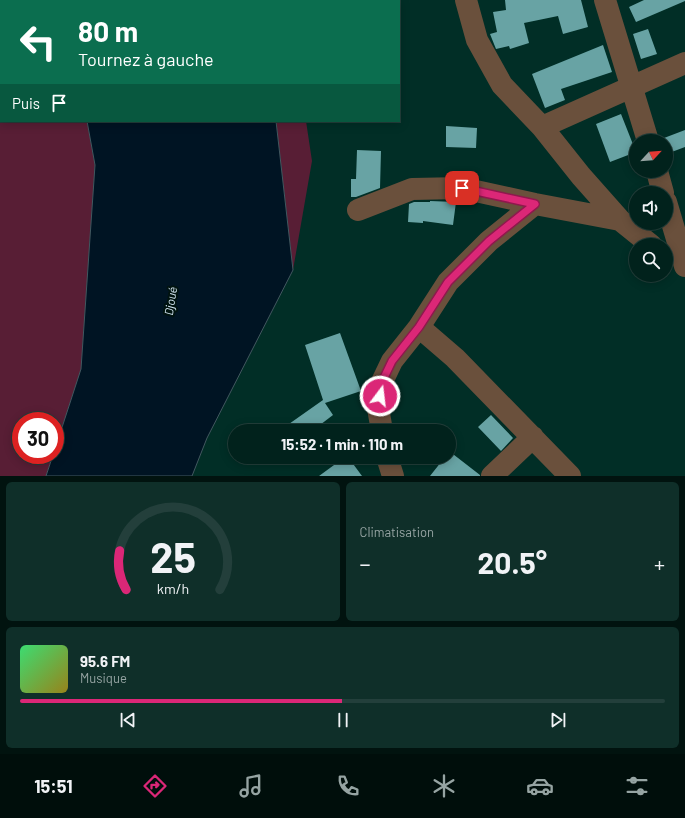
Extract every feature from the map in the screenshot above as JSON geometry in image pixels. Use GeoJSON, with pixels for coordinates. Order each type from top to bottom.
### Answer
{"type":"FeatureCollection","features":[{"type":"Feature","properties":{"kind":"street"},"geometry":{"type":"LineString","coordinates":[[466,0],[477,40],[502,85],[542,127],[620,220],[642,238]]}},
{"type":"Feature","properties":{"kind":"street"},"geometry":{"type":"LineString","coordinates":[[606,0],[646,134]]}},
{"type":"Feature","properties":{"kind":"street"},"geometry":{"type":"LineString","coordinates":[[542,127],[685,63]]}},
{"type":"Feature","properties":{"kind":"street"},"geometry":{"type":"LineString","coordinates":[[358,210],[412,189],[462,188],[620,220]]}},
{"type":"Feature","properties":{"kind":"street"},"geometry":{"type":"LineString","coordinates":[[381,424],[378,408],[381,384],[392,361],[419,327],[448,282],[489,241],[535,204]]}},
{"type":"Feature","properties":{"kind":"street"},"geometry":{"type":"LineString","coordinates":[[673,226],[685,266]]}},
{"type":"Feature","properties":{"kind":"street"},"geometry":{"type":"LineString","coordinates":[[673,264],[685,274]]}},
{"type":"Feature","properties":{"kind":"street"},"geometry":{"type":"LineString","coordinates":[[419,327],[455,358],[570,476]]}},
{"type":"Feature","properties":{"kind":"street"},"geometry":{"type":"LineString","coordinates":[[492,476],[533,437]]}},
{"type":"Feature","properties":{"kind":"street"},"geometry":{"type":"LineString","coordinates":[[390,464],[393,476]]}},
{"type":"Feature","properties":{"kind":"shaded area"},"geometry":{"type":"Polygon","coordinates":[[[0,122],[87,122],[95,165],[81,370],[64,422],[64,412],[12,412],[12,464],[50,464],[46,476],[0,476],[0,122]]]}},
{"type":"Feature","properties":{"kind":"shaded area"},"geometry":{"type":"Polygon","coordinates":[[[276,122],[306,122],[312,161],[293,270],[276,122]]]}},
{"type":"Feature","properties":{"kind":"water","name":"Djoué"},"geometry":{"type":"Polygon","coordinates":[[[87,122],[276,122],[293,270],[207,438],[192,476],[46,476],[50,464],[64,464],[64,421],[81,369],[95,165],[87,122]]]}},
{"type":"Feature","properties":{"kind":"building"},"geometry":{"type":"Polygon","coordinates":[[[505,0],[581,0],[588,27],[563,34],[558,16],[524,23],[529,43],[510,49],[509,46],[496,49],[490,34],[497,32],[493,12],[506,10],[505,0]]]}},
{"type":"Feature","properties":{"kind":"building"},"geometry":{"type":"Polygon","coordinates":[[[644,0],[685,1],[636,22],[629,7],[644,0]]]}},
{"type":"Feature","properties":{"kind":"building"},"geometry":{"type":"Polygon","coordinates":[[[648,29],[657,54],[641,59],[633,34],[648,29]]]}},
{"type":"Feature","properties":{"kind":"building"},"geometry":{"type":"Polygon","coordinates":[[[603,45],[612,72],[561,89],[565,100],[545,108],[532,74],[603,45]]]}},
{"type":"Feature","properties":{"kind":"building"},"geometry":{"type":"Polygon","coordinates":[[[621,114],[629,134],[629,155],[610,162],[596,124],[621,114]]]}},
{"type":"Feature","properties":{"kind":"building"},"geometry":{"type":"Polygon","coordinates":[[[446,126],[477,128],[476,148],[446,147],[446,126]]]}},
{"type":"Feature","properties":{"kind":"building"},"geometry":{"type":"Polygon","coordinates":[[[685,130],[685,147],[673,152],[673,135],[685,130]]]}},
{"type":"Feature","properties":{"kind":"building"},"geometry":{"type":"Polygon","coordinates":[[[357,150],[381,151],[380,188],[356,197],[351,197],[351,179],[356,179],[357,150]]]}},
{"type":"Feature","properties":{"kind":"building"},"geometry":{"type":"Polygon","coordinates":[[[414,202],[456,202],[453,225],[423,221],[423,223],[408,222],[409,204],[414,202]]]}},
{"type":"Feature","properties":{"kind":"building"},"geometry":{"type":"Polygon","coordinates":[[[340,333],[361,391],[325,403],[333,415],[321,424],[289,424],[323,400],[305,345],[340,333]]]}},
{"type":"Feature","properties":{"kind":"building"},"geometry":{"type":"Polygon","coordinates":[[[491,415],[513,438],[501,451],[478,427],[491,415]]]}},
{"type":"Feature","properties":{"kind":"building"},"geometry":{"type":"Polygon","coordinates":[[[456,456],[480,475],[480,476],[430,476],[439,464],[456,464],[456,456]]]}},
{"type":"Feature","properties":{"kind":"building"},"geometry":{"type":"Polygon","coordinates":[[[335,464],[353,464],[362,476],[319,476],[335,464]]]}},
{"type":"Feature","properties":{"kind":"route"},"geometry":{"type":"LineString","coordinates":[[380,396],[381,384],[392,361],[419,327],[448,282],[489,241],[535,204],[462,188]]}}]}
